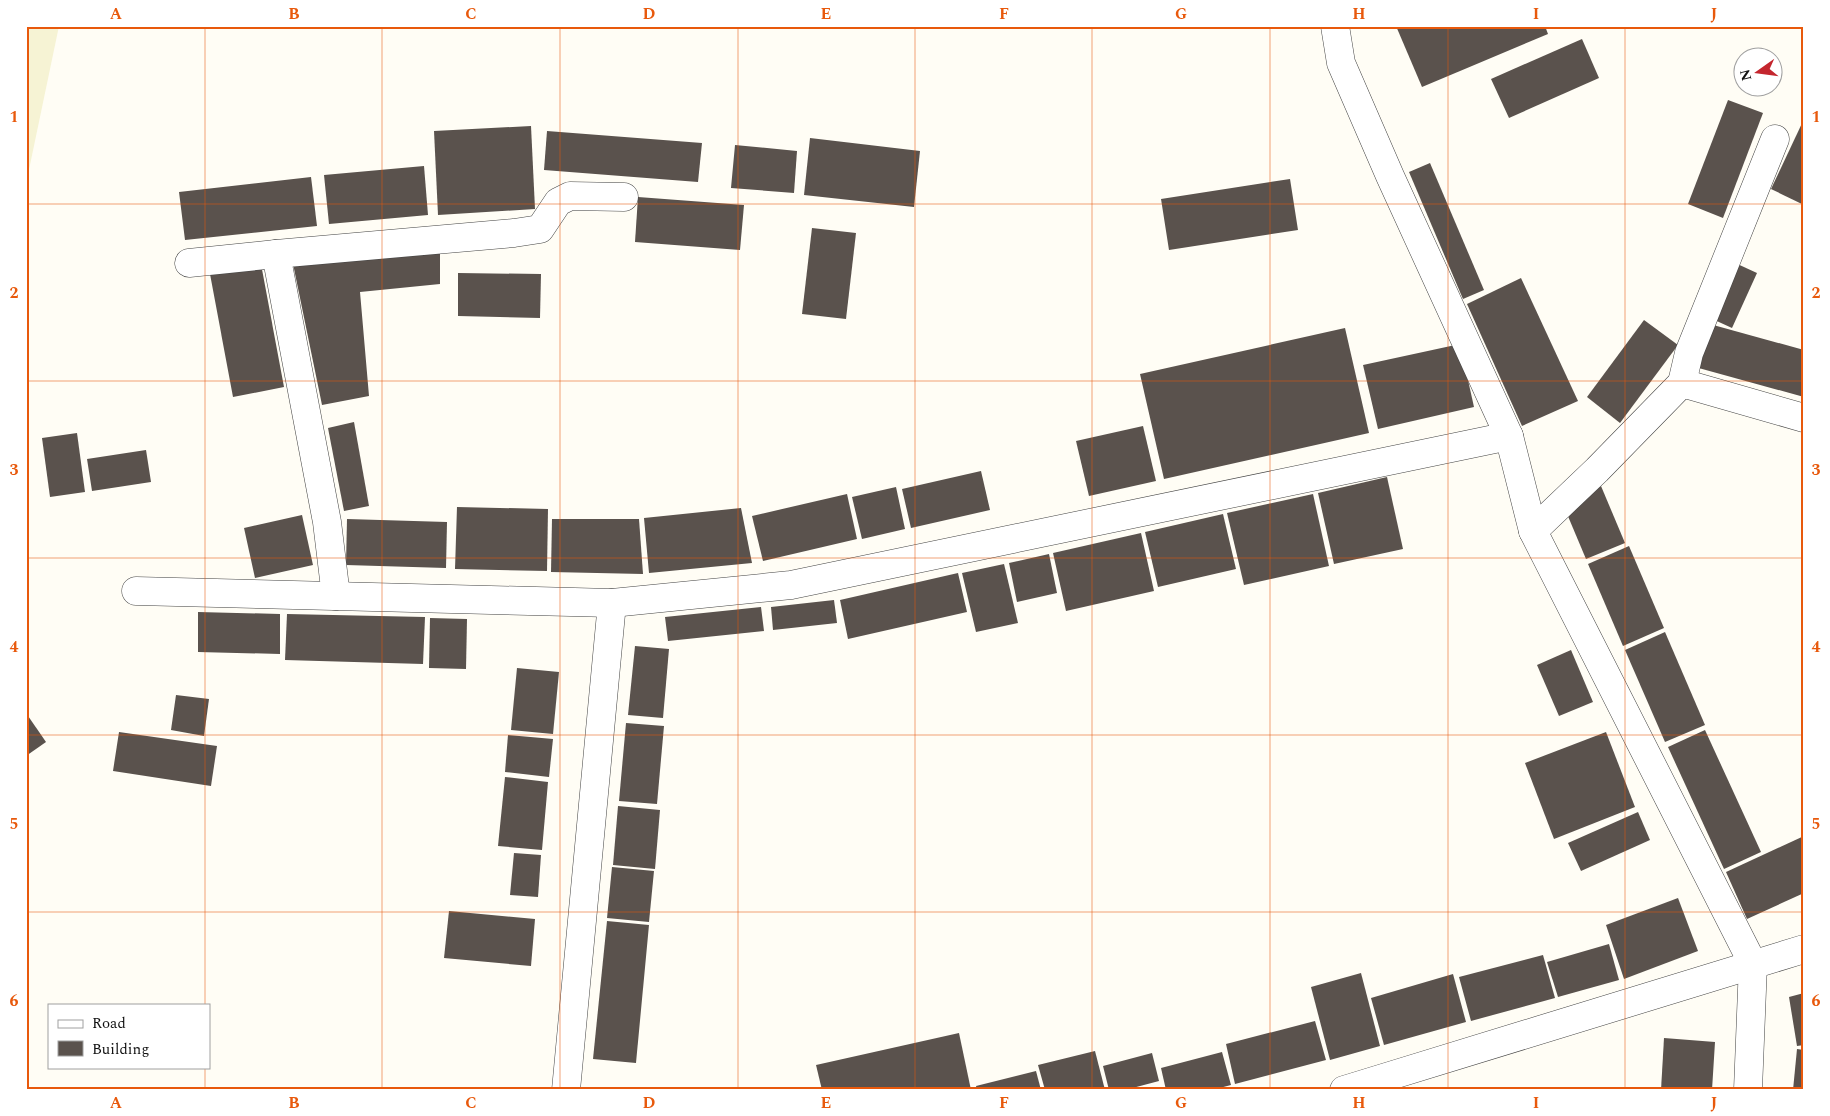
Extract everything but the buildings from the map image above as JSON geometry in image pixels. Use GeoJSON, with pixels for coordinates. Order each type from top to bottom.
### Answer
{"type":"FeatureCollection","features":[{"type":"Feature","properties":{"kind":"street"},"geometry":{"type":"LineString","coordinates":[[1335,26],[1341,63],[1508,436],[1533,531],[1753,964],[1748,1090]]}},
{"type":"Feature","properties":{"kind":"street"},"geometry":{"type":"LineString","coordinates":[[1533,531],[1597,470],[1682,383],[1688,353],[1775,139]]}},
{"type":"Feature","properties":{"kind":"street"},"geometry":{"type":"LineString","coordinates":[[189,264],[276,254],[540,230],[558,202],[570,196],[624,197]]}},
{"type":"Feature","properties":{"kind":"street"},"geometry":{"type":"LineString","coordinates":[[276,254],[327,522],[336,596]]}},
{"type":"Feature","properties":{"kind":"street"},"geometry":{"type":"LineString","coordinates":[[1682,383],[1804,418]]}},
{"type":"Feature","properties":{"kind":"street"},"geometry":{"type":"LineString","coordinates":[[136,591],[612,603],[791,585],[1508,436]]}},
{"type":"Feature","properties":{"kind":"street"},"geometry":{"type":"LineString","coordinates":[[566,1090],[612,603]]}},
{"type":"Feature","properties":{"kind":"street"},"geometry":{"type":"LineString","coordinates":[[1344,1090],[1804,949]]}},
{"type":"Feature","properties":{"kind":"shaded area"},"geometry":{"type":"Polygon","coordinates":[[[26,26],[59,26],[26,184],[26,26]]]}}]}
